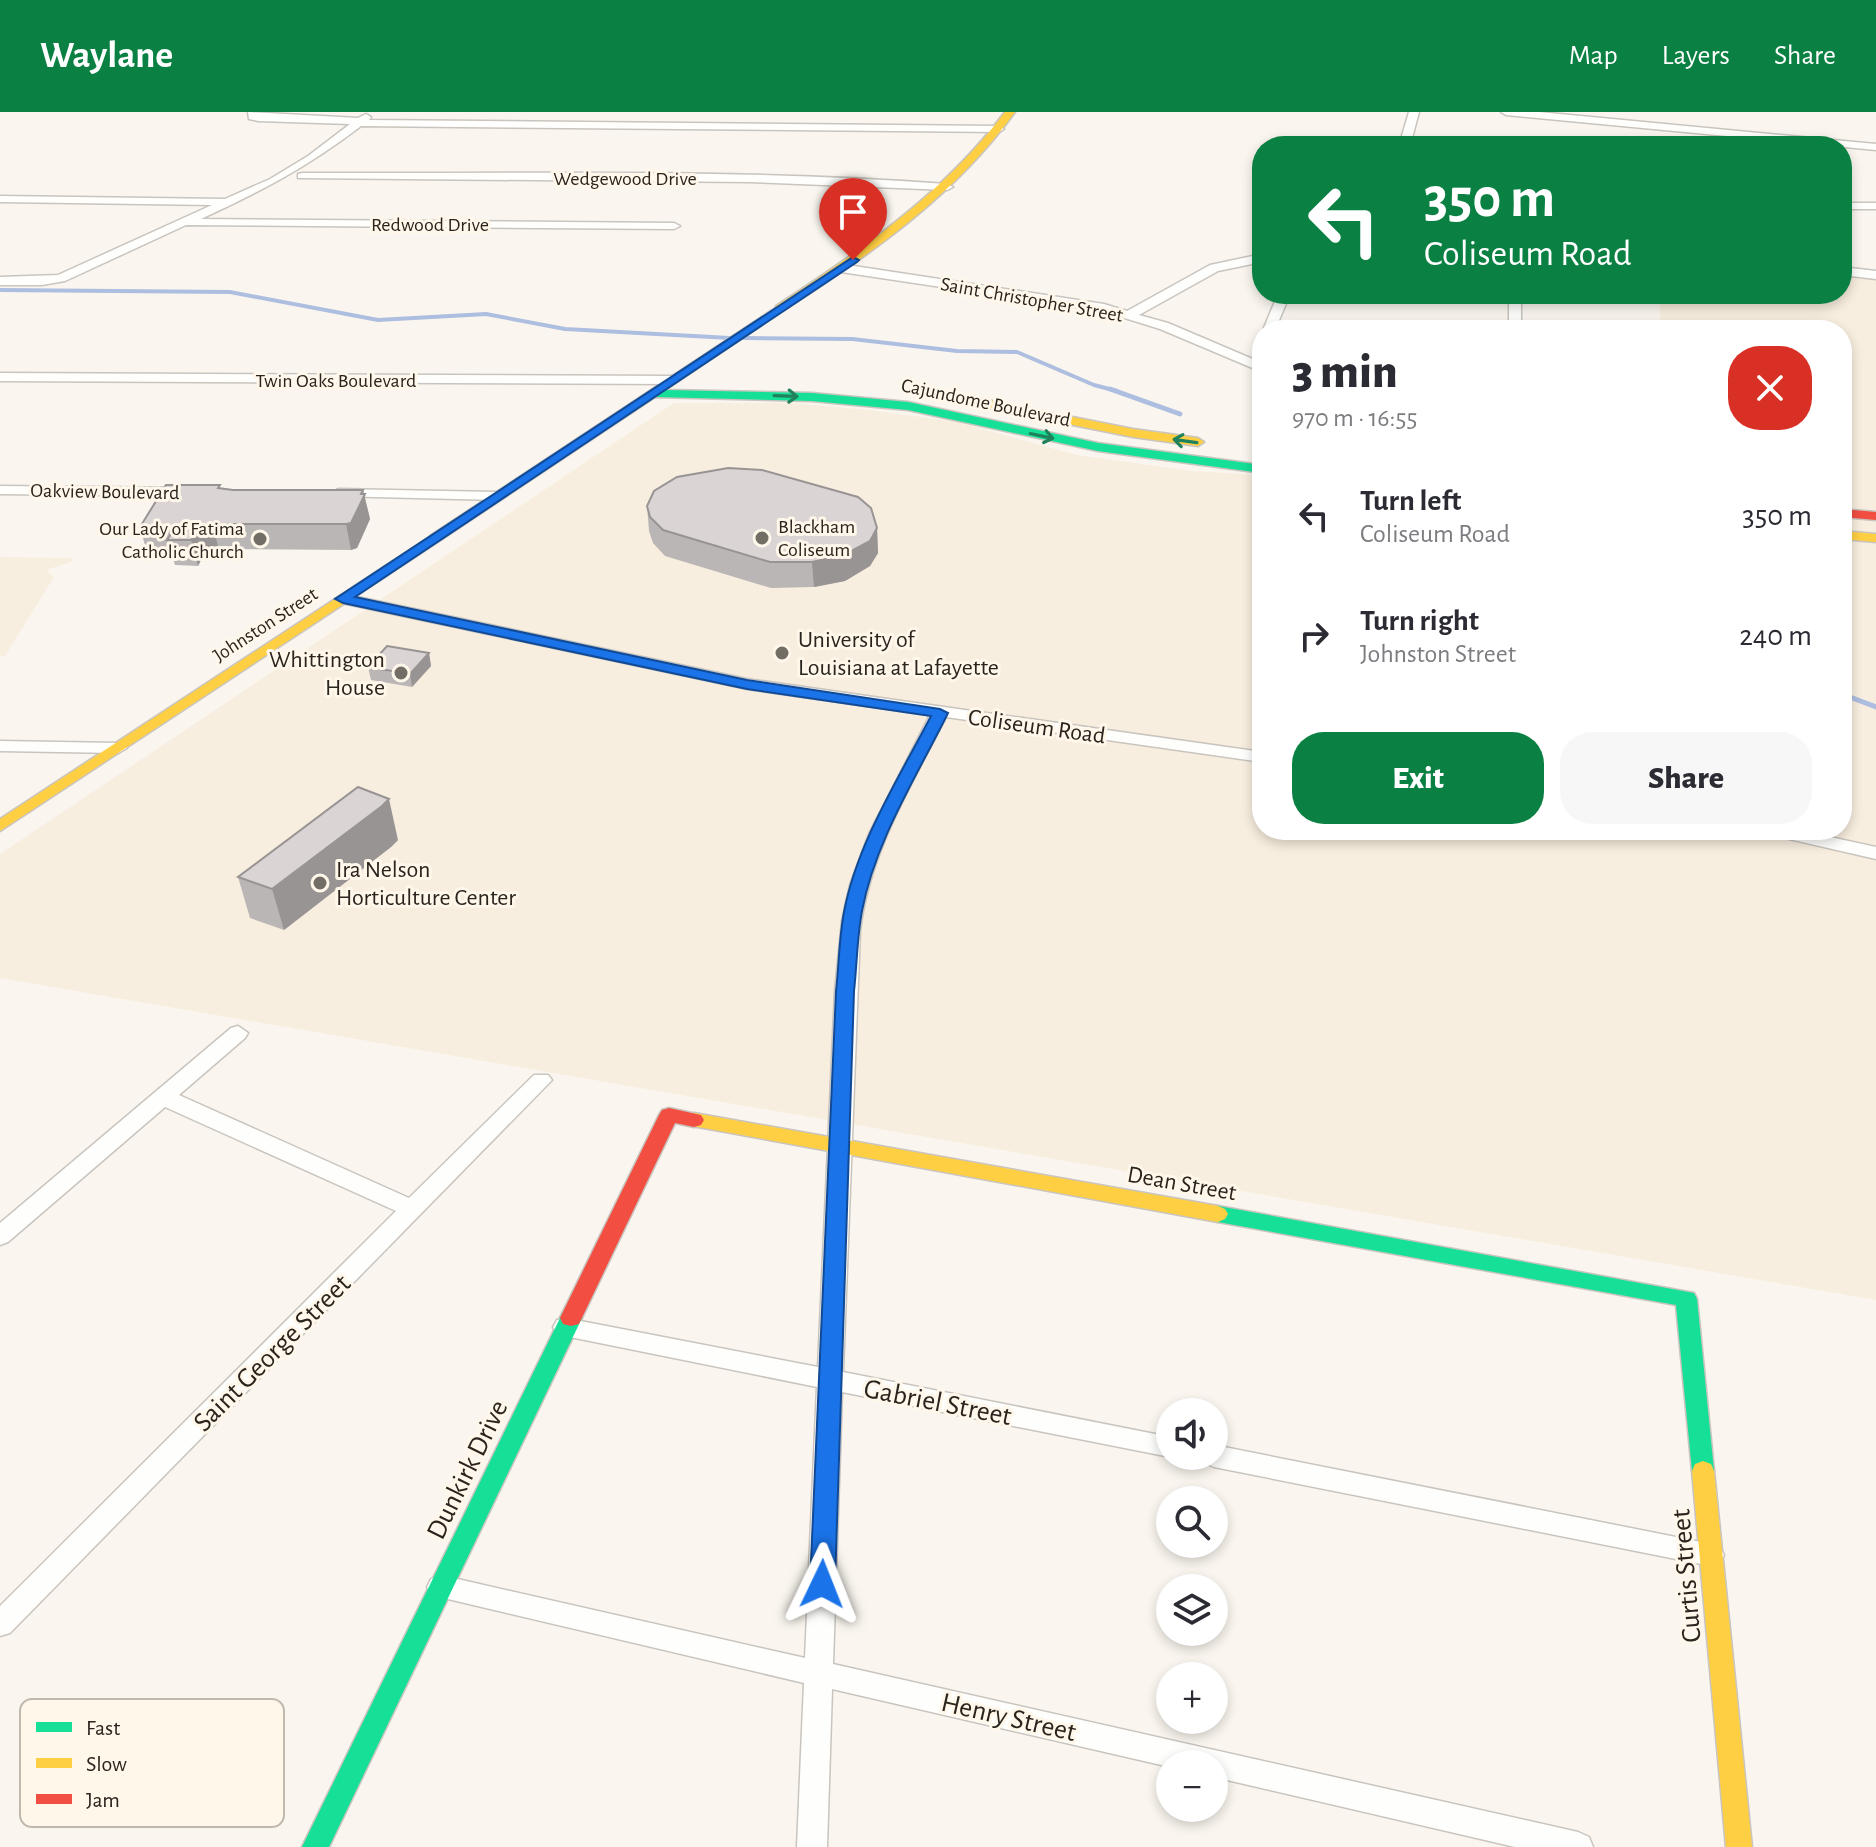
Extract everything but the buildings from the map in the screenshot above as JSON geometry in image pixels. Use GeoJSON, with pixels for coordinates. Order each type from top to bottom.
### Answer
{"type":"FeatureCollection","features":[{"type":"Feature","properties":{"kind":"street"},"geometry":{"type":"LineString","coordinates":[[253,112],[253,117],[258,118],[360,122],[999,129]]}},
{"type":"Feature","properties":{"kind":"street"},"geometry":{"type":"LineString","coordinates":[[0,281],[51,281],[187,222],[291,172],[373,112]]}},
{"type":"Feature","properties":{"kind":"street","name":"Johnston Street"},"geometry":{"type":"LineString","coordinates":[[0,826],[901,226],[947,187],[999,129],[1010,112]]}},
{"type":"Feature","properties":{"kind":"street"},"geometry":{"type":"LineString","coordinates":[[1407,136],[1414,112]]}},
{"type":"Feature","properties":{"kind":"street"},"geometry":{"type":"LineString","coordinates":[[1506,112],[1760,136]]}},
{"type":"Feature","properties":{"kind":"street"},"geometry":{"type":"LineString","coordinates":[[1852,145],[1876,147]]}},
{"type":"Feature","properties":{"kind":"street","name":"Wedgewood Drive"},"geometry":{"type":"LineString","coordinates":[[302,176],[750,179],[947,187]]}},
{"type":"Feature","properties":{"kind":"street"},"geometry":{"type":"LineString","coordinates":[[0,199],[230,202]]}},
{"type":"Feature","properties":{"kind":"street"},"geometry":{"type":"LineString","coordinates":[[1852,206],[1876,206]]}},
{"type":"Feature","properties":{"kind":"street","name":"Redwood Drive"},"geometry":{"type":"LineString","coordinates":[[187,222],[674,226]]}},
{"type":"Feature","properties":{"kind":"street"},"geometry":{"type":"LineString","coordinates":[[1129,315],[1214,268],[1252,260]]}},
{"type":"Feature","properties":{"kind":"street","name":"Saint Christopher Street"},"geometry":{"type":"LineString","coordinates":[[841,268],[1076,302],[1129,315],[1252,361]]}},
{"type":"Feature","properties":{"kind":"street"},"geometry":{"type":"LineString","coordinates":[[1852,272],[1876,275]]}},
{"type":"Feature","properties":{"kind":"street","name":"Twin Oaks Boulevard"},"geometry":{"type":"LineString","coordinates":[[0,377],[662,387]]}},
{"type":"Feature","properties":{"kind":"street","name":"Twin Oaks Boulevard"},"geometry":{"type":"LineString","coordinates":[[0,385],[662,387]]}},
{"type":"Feature","properties":{"kind":"street","name":"Cajundome Boulevard"},"geometry":{"type":"LineString","coordinates":[[662,387],[879,403],[951,414],[1102,448],[1232,456],[1252,453]]}},
{"type":"Feature","properties":{"kind":"street","name":"Cajundome Boulevard"},"geometry":{"type":"LineString","coordinates":[[1232,456],[1252,465]]}},
{"type":"Feature","properties":{"kind":"street","name":"Oakview Boulevard"},"geometry":{"type":"LineString","coordinates":[[0,490],[198,497],[0,500]]}},
{"type":"Feature","properties":{"kind":"street"},"geometry":{"type":"LineString","coordinates":[[323,498],[491,501]]}},
{"type":"Feature","properties":{"kind":"street"},"geometry":{"type":"LineString","coordinates":[[1852,514],[1876,516]]}},
{"type":"Feature","properties":{"kind":"street"},"geometry":{"type":"LineString","coordinates":[[1852,536],[1876,538]]}},
{"type":"Feature","properties":{"kind":"street","name":"Coliseum Road"},"geometry":{"type":"LineString","coordinates":[[343,599],[747,684],[1252,756]]}},
{"type":"Feature","properties":{"kind":"street"},"geometry":{"type":"LineString","coordinates":[[812,1847],[845,991],[853,912],[881,831],[940,713]]}},
{"type":"Feature","properties":{"kind":"street"},"geometry":{"type":"LineString","coordinates":[[0,746],[118,748]]}},
{"type":"Feature","properties":{"kind":"street"},"geometry":{"type":"LineString","coordinates":[[0,759],[100,759]]}},
{"type":"Feature","properties":{"kind":"street"},"geometry":{"type":"LineString","coordinates":[[1818,840],[1876,853]]}},
{"type":"Feature","properties":{"kind":"street"},"geometry":{"type":"LineString","coordinates":[[0,1236],[238,1033]]}},
{"type":"Feature","properties":{"kind":"street","name":"Saint George Street"},"geometry":{"type":"LineString","coordinates":[[5,1610],[541,1080]]}},
{"type":"Feature","properties":{"kind":"street"},"geometry":{"type":"LineString","coordinates":[[163,1097],[412,1209]]}},
{"type":"Feature","properties":{"kind":"street","name":"Dean Street"},"geometry":{"type":"LineString","coordinates":[[669,1115],[1686,1299]]}},
{"type":"Feature","properties":{"kind":"street","name":"Dunkirk Drive"},"geometry":{"type":"LineString","coordinates":[[315,1847],[669,1115]]}},
{"type":"Feature","properties":{"kind":"street","name":"Curtis Street"},"geometry":{"type":"LineString","coordinates":[[1686,1299],[1739,1847]]}},
{"type":"Feature","properties":{"kind":"street","name":"Gabriel Street"},"geometry":{"type":"LineString","coordinates":[[565,1327],[1156,1444]]}},
{"type":"Feature","properties":{"kind":"street"},"geometry":{"type":"LineString","coordinates":[[1228,1459],[1711,1555]]}},
{"type":"Feature","properties":{"kind":"street","name":"Henry Street"},"geometry":{"type":"LineString","coordinates":[[440,1587],[1578,1847]]}},
{"type":"Feature","properties":{"kind":"shaded area","name":"University of Louisiana at Lafayette"},"geometry":{"type":"Polygon","coordinates":[[[1852,278],[1876,280],[1876,1300],[0,978],[0,854],[674,403],[791,403],[870,410],[957,422],[1077,455],[1192,471],[1252,474],[1252,840],[1852,840],[1852,320],[1660,320],[1660,304],[1852,304],[1852,278]]]}},
{"type":"Feature","properties":{"kind":"shaded area"},"geometry":{"type":"Polygon","coordinates":[[[0,557],[70,558],[74,561],[46,570],[54,577],[5,656],[0,656],[0,557]]]}},
{"type":"Feature","properties":{"kind":"waterway"},"geometry":{"type":"LineString","coordinates":[[0,290],[230,292],[378,320],[486,314],[565,329],[730,338]]}},
{"type":"Feature","properties":{"kind":"waterway"},"geometry":{"type":"LineString","coordinates":[[743,338],[852,339],[957,351],[1017,352],[1112,390]]}},
{"type":"Feature","properties":{"kind":"waterway"},"geometry":{"type":"LineString","coordinates":[[1112,390],[1117,391]]}},
{"type":"Feature","properties":{"kind":"waterway"},"geometry":{"type":"LineString","coordinates":[[1112,390],[1180,414]]}},
{"type":"Feature","properties":{"kind":"waterway"},"geometry":{"type":"LineString","coordinates":[[1852,698],[1876,707]]}},
{"type":"Feature","properties":{"kind":"traffic: fast"},"geometry":{"type":"LineString","coordinates":[[437,536],[780,308]]}},
{"type":"Feature","properties":{"kind":"traffic: fast"},"geometry":{"type":"LineString","coordinates":[[652,393],[812,397],[908,406],[1098,447],[1252,468]]}},
{"type":"Feature","properties":{"kind":"traffic: fast"},"geometry":{"type":"LineString","coordinates":[[1218,1214],[1686,1299],[1703,1471]]}},
{"type":"Feature","properties":{"kind":"traffic: fast"},"geometry":{"type":"LineString","coordinates":[[315,1847],[571,1318]]}},
{"type":"Feature","properties":{"kind":"traffic: slow"},"geometry":{"type":"LineString","coordinates":[[780,308],[875,244],[934,197],[987,143],[1010,112]]}},
{"type":"Feature","properties":{"kind":"traffic: slow"},"geometry":{"type":"LineString","coordinates":[[967,400],[1133,433],[1198,442]]}},
{"type":"Feature","properties":{"kind":"traffic: slow"},"geometry":{"type":"LineString","coordinates":[[0,826],[437,536]]}},
{"type":"Feature","properties":{"kind":"traffic: slow"},"geometry":{"type":"LineString","coordinates":[[1852,536],[1876,538]]}},
{"type":"Feature","properties":{"kind":"traffic: slow"},"geometry":{"type":"LineString","coordinates":[[694,1120],[1218,1214]]}},
{"type":"Feature","properties":{"kind":"traffic: slow"},"geometry":{"type":"LineString","coordinates":[[1703,1471],[1739,1847]]}},
{"type":"Feature","properties":{"kind":"traffic: jam"},"geometry":{"type":"LineString","coordinates":[[1852,514],[1876,516]]}},
{"type":"Feature","properties":{"kind":"traffic: jam"},"geometry":{"type":"LineString","coordinates":[[571,1318],[669,1115],[694,1120]]}},
{"type":"Feature","properties":{"kind":"place","name":"Blackham Coliseum"},"geometry":{"type":"Point","coordinates":[762,538]}},
{"type":"Feature","properties":{"kind":"place","name":"Our Lady of Fatima Catholic Church"},"geometry":{"type":"Point","coordinates":[260,539]}},
{"type":"Feature","properties":{"kind":"place","name":"University of Louisiana at Lafayette"},"geometry":{"type":"Point","coordinates":[782,653]}},
{"type":"Feature","properties":{"kind":"place","name":"Whittington House"},"geometry":{"type":"Point","coordinates":[401,673]}},
{"type":"Feature","properties":{"kind":"place","name":"Ira Nelson Horticulture Center"},"geometry":{"type":"Point","coordinates":[320,883]}},
{"type":"Feature","properties":{"kind":"route"},"geometry":{"type":"LineString","coordinates":[[822,1584],[844,1081],[845,991],[853,912],[881,831],[940,713],[747,684],[343,599],[853,260]]}}]}
